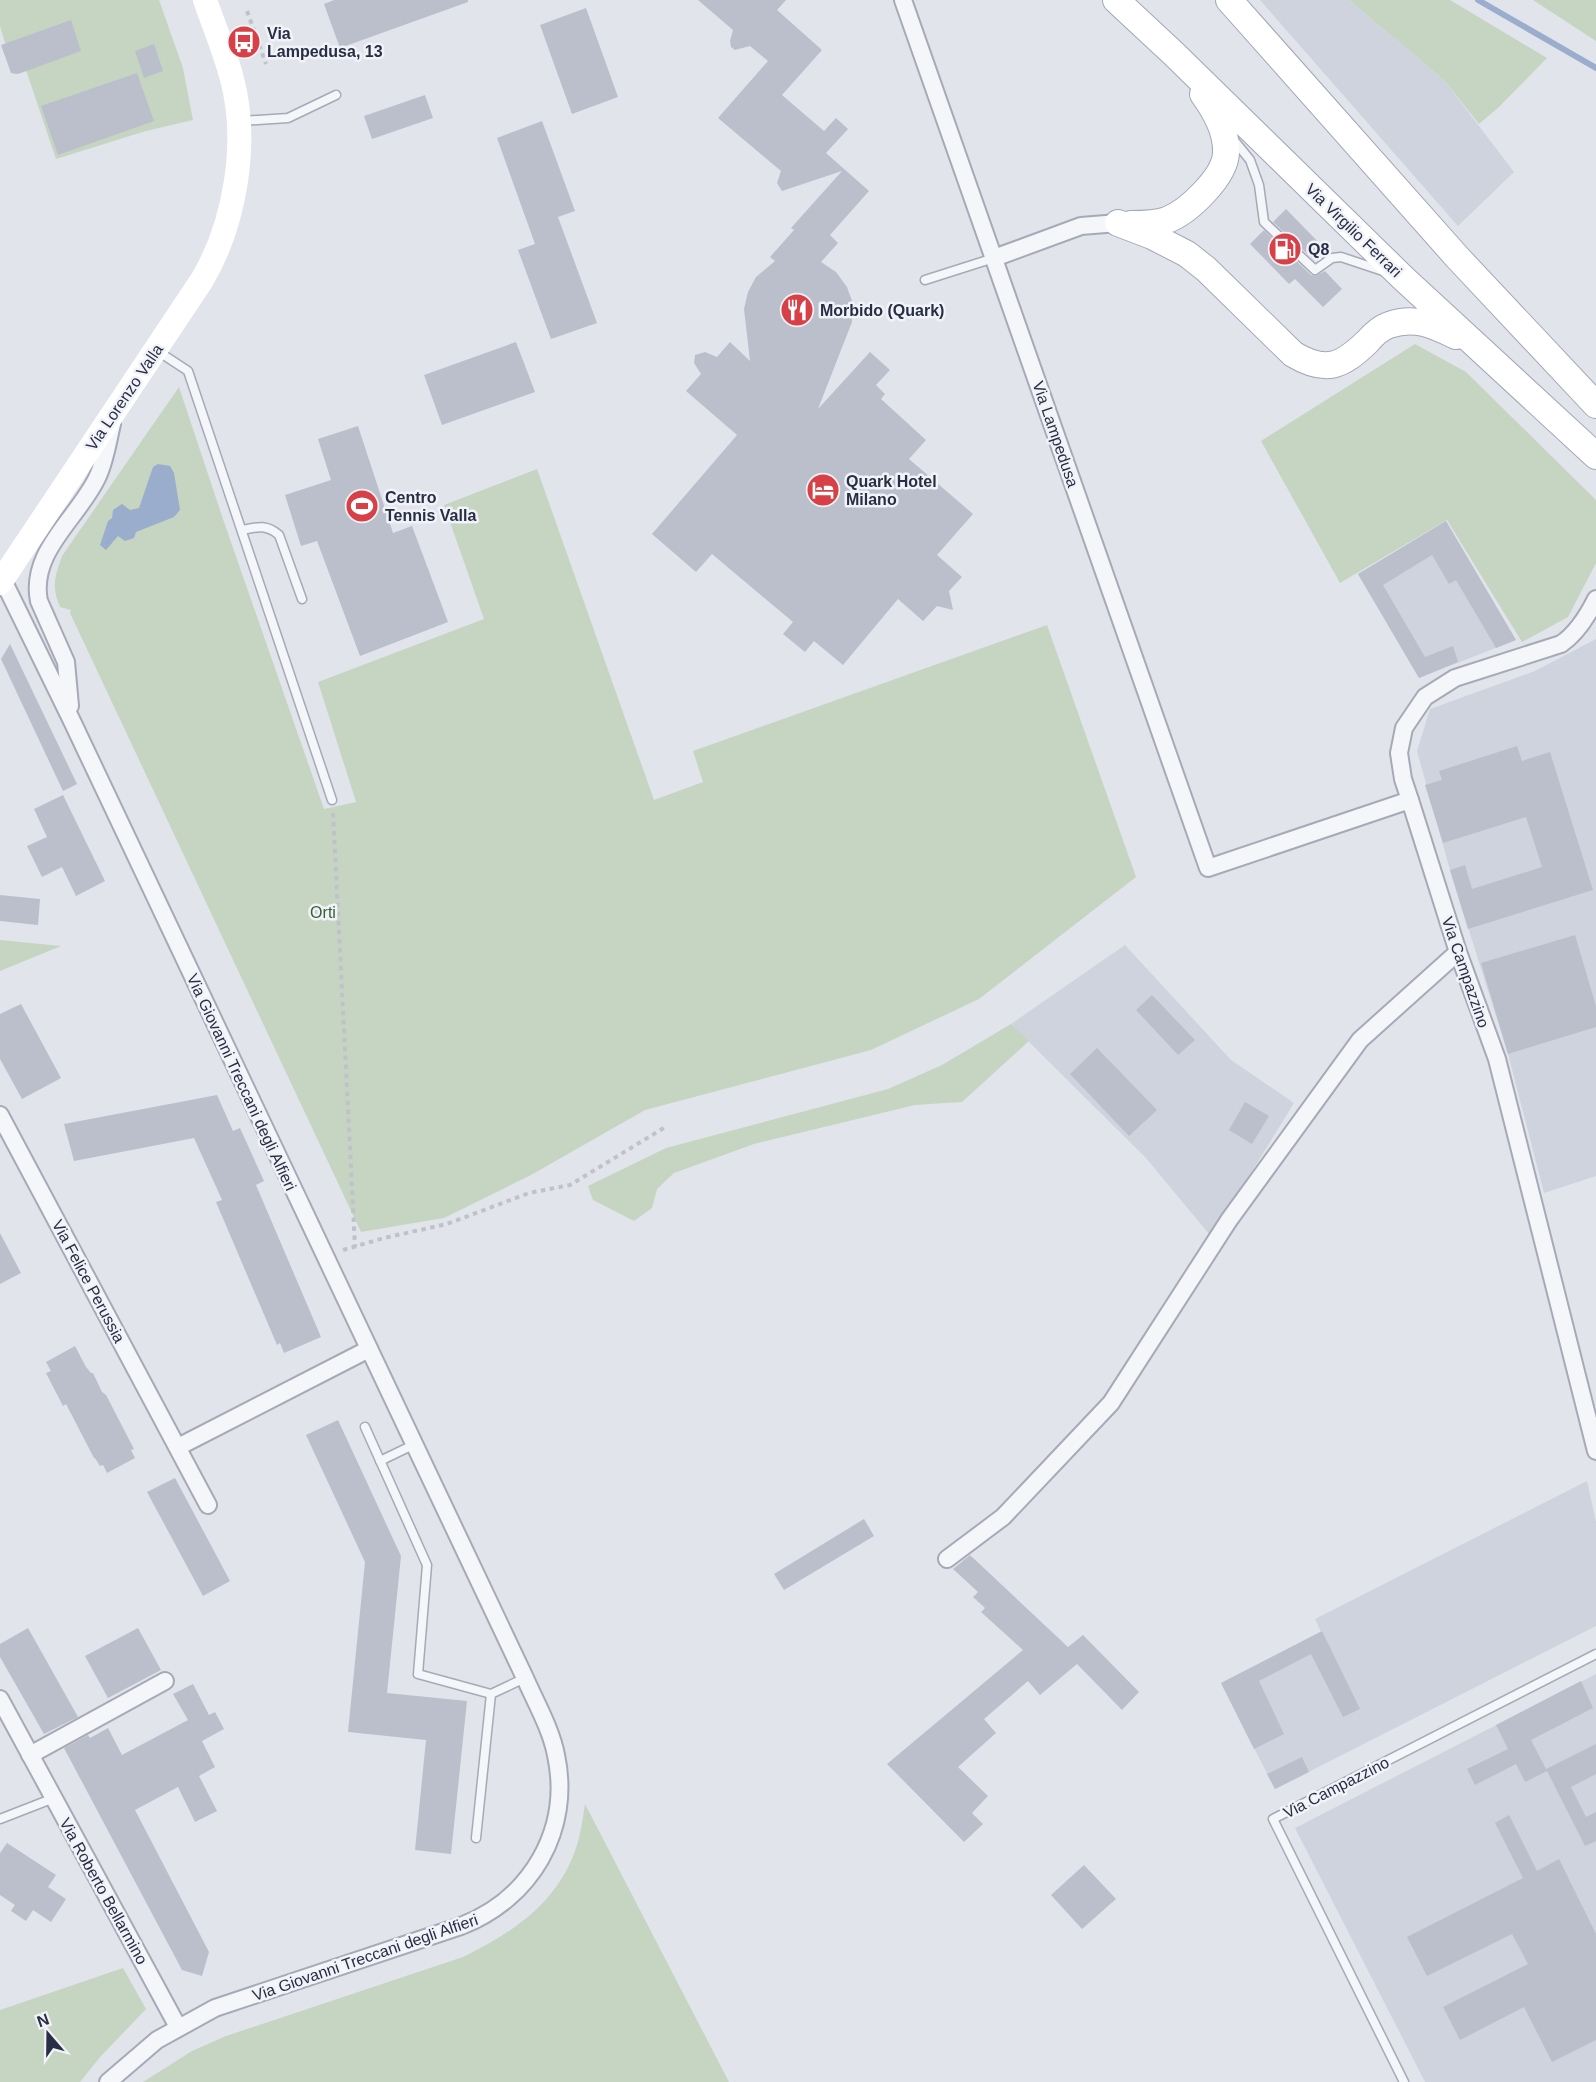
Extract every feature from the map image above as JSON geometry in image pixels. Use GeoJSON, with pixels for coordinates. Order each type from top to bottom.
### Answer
{"type":"FeatureCollection","features":[{"type":"Feature","properties":{"kind":"main road"},"geometry":{"type":"LineString","coordinates":[[205,0],[232,80],[238,121]]}},
{"type":"Feature","properties":{"kind":"main road","name":"Via Virgilio Ferrari"},"geometry":{"type":"LineString","coordinates":[[1116,0],[1402,277],[1596,456]]}},
{"type":"Feature","properties":{"kind":"main road"},"geometry":{"type":"LineString","coordinates":[[1229,0],[1457,257],[1596,405]]}},
{"type":"Feature","properties":{"kind":"main road"},"geometry":{"type":"LineString","coordinates":[[1118,223],[1152,224],[1185,211],[1216,178],[1225,160],[1225,140],[1212,106],[1174,54]]}},
{"type":"Feature","properties":{"kind":"main road","name":"Via Lorenzo Valla"},"geometry":{"type":"LineString","coordinates":[[1,578],[209,268],[223,237],[232,203],[237,162],[238,121]]}},
{"type":"Feature","properties":{"kind":"main road"},"geometry":{"type":"LineString","coordinates":[[1118,223],[1152,236],[1187,254],[1206,269],[1293,354],[1306,363],[1322,366],[1350,358],[1376,333],[1387,326],[1401,322],[1429,323],[1474,345]]}},
{"type":"Feature","properties":{"kind":"street","name":"Via Lampedusa"},"geometry":{"type":"LineString","coordinates":[[903,0],[1208,868],[1410,800]]}},
{"type":"Feature","properties":{"kind":"street"},"geometry":{"type":"LineString","coordinates":[[994,258],[1081,226],[1118,223]]}},
{"type":"Feature","properties":{"kind":"street","name":"Via Giovanni Treccani degli Alfieri"},"geometry":{"type":"LineString","coordinates":[[71,719],[66,662],[39,601],[38,571],[98,477],[117,408]]}},
{"type":"Feature","properties":{"kind":"street","name":"Via Giovanni Treccani degli Alfieri"},"geometry":{"type":"LineString","coordinates":[[1,578],[71,719],[525,1678],[556,1754],[560,1779],[556,1818],[544,1855],[534,1872],[494,1910],[474,1921],[215,2008],[157,2040],[108,2082]]}},
{"type":"Feature","properties":{"kind":"street","name":"Via Campazzino"},"geometry":{"type":"LineString","coordinates":[[1596,599],[1590,612],[1568,639],[1561,644],[1455,678],[1425,697],[1404,728],[1399,753],[1403,779],[1458,952],[1497,1059],[1596,1451]]}},
{"type":"Feature","properties":{"kind":"street"},"geometry":{"type":"LineString","coordinates":[[947,1559],[1003,1517],[1110,1403],[1229,1220],[1360,1040],[1458,952]]}},
{"type":"Feature","properties":{"kind":"street","name":"Via Felice Perussia"},"geometry":{"type":"LineString","coordinates":[[0,1114],[208,1505]]}},
{"type":"Feature","properties":{"kind":"street"},"geometry":{"type":"LineString","coordinates":[[178,1447],[369,1349]]}},
{"type":"Feature","properties":{"kind":"street"},"geometry":{"type":"LineString","coordinates":[[30,1755],[165,1681]]}},
{"type":"Feature","properties":{"kind":"street","name":"Via Roberto Bellarmino"},"geometry":{"type":"LineString","coordinates":[[0,1699],[178,2027]]}},
{"type":"Feature","properties":{"kind":"lane"},"geometry":{"type":"LineString","coordinates":[[238,121],[288,118],[336,95]]}},
{"type":"Feature","properties":{"kind":"lane"},"geometry":{"type":"LineString","coordinates":[[1221,125],[1250,160],[1259,185],[1264,222],[1315,270],[1332,258],[1341,257],[1402,277]]}},
{"type":"Feature","properties":{"kind":"lane"},"geometry":{"type":"LineString","coordinates":[[925,280],[994,258]]}},
{"type":"Feature","properties":{"kind":"lane"},"geometry":{"type":"LineString","coordinates":[[156,350],[188,370],[332,800]]}},
{"type":"Feature","properties":{"kind":"lane"},"geometry":{"type":"LineString","coordinates":[[242,530],[271,528],[279,535],[302,599]]}},
{"type":"Feature","properties":{"kind":"lane"},"geometry":{"type":"LineString","coordinates":[[365,1426],[427,1564],[418,1674],[491,1694],[525,1678]]}},
{"type":"Feature","properties":{"kind":"lane"},"geometry":{"type":"LineString","coordinates":[[380,1461],[413,1444]]}},
{"type":"Feature","properties":{"kind":"lane","name":"Via Campazzino"},"geometry":{"type":"LineString","coordinates":[[1404,2082],[1274,1819],[1596,1654]]}},
{"type":"Feature","properties":{"kind":"lane"},"geometry":{"type":"LineString","coordinates":[[476,1838],[491,1694]]}},
{"type":"Feature","properties":{"kind":"lane"},"geometry":{"type":"LineString","coordinates":[[0,1819],[54,1798]]}},
{"type":"Feature","properties":{"kind":"path"},"geometry":{"type":"LineString","coordinates":[[247,11],[266,64]]}},
{"type":"Feature","properties":{"kind":"path"},"geometry":{"type":"LineString","coordinates":[[332,800],[355,1247]]}},
{"type":"Feature","properties":{"kind":"path"},"geometry":{"type":"LineString","coordinates":[[343,1250],[447,1224],[529,1193],[570,1185],[667,1126]]}},
{"type":"Feature","properties":{"kind":"shaded area"},"geometry":{"type":"Polygon","coordinates":[[[1260,0],[1349,0],[1444,80],[1514,172],[1458,226],[1260,0]]]}},
{"type":"Feature","properties":{"kind":"shaded area"},"geometry":{"type":"Polygon","coordinates":[[[1446,521],[1516,640],[1419,678],[1358,574],[1446,521]]]}},
{"type":"Feature","properties":{"kind":"shaded area"},"geometry":{"type":"Polygon","coordinates":[[[1596,639],[1596,1176],[1544,1193],[1508,1054],[1450,870],[1417,751],[1430,709],[1535,671],[1596,639]]]}},
{"type":"Feature","properties":{"kind":"shaded area"},"geometry":{"type":"Polygon","coordinates":[[[1125,945],[1231,1060],[1294,1103],[1230,1207],[1209,1234],[1146,1158],[1011,1024],[1125,945]]]}},
{"type":"Feature","properties":{"kind":"shaded area"},"geometry":{"type":"Polygon","coordinates":[[[1587,1481],[1596,1522],[1596,1626],[1275,1789],[1221,1683],[1321,1632],[1315,1619],[1587,1481]]]}},
{"type":"Feature","properties":{"kind":"shaded area"},"geometry":{"type":"Polygon","coordinates":[[[1596,1674],[1596,2082],[1425,2082],[1295,1828],[1596,1674]]]}},
{"type":"Feature","properties":{"kind":"green space"},"geometry":{"type":"Polygon","coordinates":[[[0,0],[159,0],[183,68],[193,120],[146,131],[56,159],[26,70],[14,74],[0,26],[0,0]]]}},
{"type":"Feature","properties":{"kind":"green space"},"geometry":{"type":"Polygon","coordinates":[[[1349,0],[1450,0],[1547,58],[1479,124],[1444,80],[1349,0]]]}},
{"type":"Feature","properties":{"kind":"green space"},"geometry":{"type":"Polygon","coordinates":[[[1533,0],[1596,0],[1596,41],[1533,0]]]}},
{"type":"Feature","properties":{"kind":"green space"},"geometry":{"type":"Polygon","coordinates":[[[1415,344],[1466,372],[1596,500],[1596,563],[1568,617],[1522,642],[1447,520],[1340,583],[1261,441],[1415,344]]]}},
{"type":"Feature","properties":{"kind":"green space","name":"Orti"},"geometry":{"type":"Polygon","coordinates":[[[179,387],[324,809],[356,802],[318,682],[484,619],[444,505],[537,469],[654,800],[703,782],[693,751],[1047,625],[1136,877],[979,999],[871,1050],[645,1110],[531,1175],[444,1218],[361,1232],[70,613],[71,610],[60,607],[56,593],[56,576],[62,556],[179,387]]]}},
{"type":"Feature","properties":{"kind":"green space"},"geometry":{"type":"Polygon","coordinates":[[[0,940],[61,946],[0,971],[0,940]]]}},
{"type":"Feature","properties":{"kind":"green space"},"geometry":{"type":"Polygon","coordinates":[[[1011,1024],[1029,1041],[962,1102],[915,1105],[754,1144],[674,1173],[657,1189],[652,1208],[634,1221],[593,1200],[588,1186],[666,1148],[888,1089],[942,1065],[1011,1024]]]}},
{"type":"Feature","properties":{"kind":"green space"},"geometry":{"type":"Polygon","coordinates":[[[585,1804],[729,2082],[143,2082],[192,2051],[226,2036],[463,1957],[500,1937],[532,1913],[559,1883],[577,1845],[585,1804]]]}},
{"type":"Feature","properties":{"kind":"green space"},"geometry":{"type":"Polygon","coordinates":[[[123,1968],[146,2009],[101,2056],[80,2082],[0,2082],[0,2010],[123,1968]]]}},
{"type":"Feature","properties":{"kind":"water"},"geometry":{"type":"Polygon","coordinates":[[[158,464],[170,466],[174,473],[180,510],[174,517],[136,532],[134,538],[125,541],[118,536],[106,550],[100,545],[108,521],[112,518],[113,510],[122,504],[130,510],[139,508],[153,467],[158,464]]]}},
{"type":"Feature","properties":{"kind":"building"},"geometry":{"type":"Polygon","coordinates":[[[334,0],[468,0],[468,2],[340,48],[324,4],[334,0]]]}},
{"type":"Feature","properties":{"kind":"building"},"geometry":{"type":"Polygon","coordinates":[[[698,0],[786,0],[777,10],[822,50],[782,95],[824,131],[836,118],[848,129],[826,153],[869,191],[830,235],[838,243],[821,262],[836,272],[847,287],[853,304],[852,322],[818,409],[870,352],[890,370],[876,385],[885,394],[881,399],[926,440],[909,459],[973,514],[937,555],[962,577],[949,591],[953,610],[937,606],[923,621],[898,599],[843,665],[814,641],[805,652],[783,634],[793,622],[712,554],[696,572],[652,534],[737,435],[686,391],[701,374],[694,363],[695,355],[705,352],[717,357],[730,342],[750,361],[744,309],[748,292],[756,277],[775,261],[770,257],[794,230],[791,228],[842,171],[782,191],[777,183],[781,171],[718,118],[768,61],[750,46],[735,50],[731,47],[733,30],[698,0]]]}},
{"type":"Feature","properties":{"kind":"building"},"geometry":{"type":"Polygon","coordinates":[[[586,8],[618,97],[572,114],[540,25],[586,8]]]}},
{"type":"Feature","properties":{"kind":"building"},"geometry":{"type":"Polygon","coordinates":[[[71,20],[81,51],[18,74],[11,73],[1,45],[71,20]]]}},
{"type":"Feature","properties":{"kind":"building"},"geometry":{"type":"Polygon","coordinates":[[[154,44],[163,71],[144,78],[135,51],[154,44]]]}},
{"type":"Feature","properties":{"kind":"building"},"geometry":{"type":"Polygon","coordinates":[[[137,73],[154,121],[58,155],[41,106],[137,73]]]}},
{"type":"Feature","properties":{"kind":"building"},"geometry":{"type":"Polygon","coordinates":[[[425,95],[433,118],[372,139],[364,116],[425,95]]]}},
{"type":"Feature","properties":{"kind":"building"},"geometry":{"type":"Polygon","coordinates":[[[542,121],[575,211],[558,217],[597,323],[551,339],[518,250],[535,244],[497,138],[542,121]]]}},
{"type":"Feature","properties":{"kind":"building"},"geometry":{"type":"Polygon","coordinates":[[[1286,209],[1325,249],[1314,260],[1273,222],[1286,209]]]}},
{"type":"Feature","properties":{"kind":"building"},"geometry":{"type":"Polygon","coordinates":[[[1264,230],[1311,275],[1316,276],[1325,271],[1342,289],[1323,307],[1295,279],[1289,284],[1250,244],[1264,230]]]}},
{"type":"Feature","properties":{"kind":"building"},"geometry":{"type":"Polygon","coordinates":[[[516,342],[535,392],[442,425],[424,375],[516,342]]]}},
{"type":"Feature","properties":{"kind":"building"},"geometry":{"type":"Polygon","coordinates":[[[358,426],[393,533],[412,526],[448,622],[360,656],[317,541],[301,546],[285,495],[331,480],[318,439],[358,426]]]}},
{"type":"Feature","properties":{"kind":"building"},"geometry":{"type":"Polygon","coordinates":[[[1446,521],[1516,640],[1496,648],[1456,580],[1449,584],[1432,555],[1383,585],[1425,657],[1453,646],[1458,662],[1419,678],[1358,574],[1446,521]]]}},
{"type":"Feature","properties":{"kind":"building"},"geometry":{"type":"Polygon","coordinates":[[[10,644],[77,784],[63,791],[1,659],[10,644]]]}},
{"type":"Feature","properties":{"kind":"building"},"geometry":{"type":"Polygon","coordinates":[[[1517,746],[1522,761],[1550,752],[1593,890],[1468,929],[1450,870],[1465,865],[1472,889],[1542,867],[1526,817],[1443,843],[1425,785],[1442,780],[1439,771],[1517,746]]]}},
{"type":"Feature","properties":{"kind":"building"},"geometry":{"type":"Polygon","coordinates":[[[63,795],[105,881],[76,896],[62,867],[42,877],[27,846],[47,837],[34,809],[63,795]]]}},
{"type":"Feature","properties":{"kind":"building"},"geometry":{"type":"Polygon","coordinates":[[[0,895],[40,899],[38,925],[0,921],[0,895]]]}},
{"type":"Feature","properties":{"kind":"building"},"geometry":{"type":"Polygon","coordinates":[[[1575,935],[1596,1006],[1596,1027],[1508,1054],[1481,963],[1575,935]]]}},
{"type":"Feature","properties":{"kind":"building"},"geometry":{"type":"Polygon","coordinates":[[[1152,995],[1195,1040],[1178,1055],[1136,1010],[1152,995]]]}},
{"type":"Feature","properties":{"kind":"building"},"geometry":{"type":"Polygon","coordinates":[[[21,1004],[61,1078],[22,1099],[0,1059],[0,1014],[21,1004]]]}},
{"type":"Feature","properties":{"kind":"building"},"geometry":{"type":"Polygon","coordinates":[[[1097,1048],[1157,1110],[1129,1136],[1070,1074],[1097,1048]]]}},
{"type":"Feature","properties":{"kind":"building"},"geometry":{"type":"Polygon","coordinates":[[[217,1095],[233,1131],[240,1128],[264,1181],[256,1185],[321,1337],[284,1353],[280,1343],[277,1345],[216,1202],[222,1200],[194,1138],[74,1161],[64,1124],[217,1095]]]}},
{"type":"Feature","properties":{"kind":"building"},"geometry":{"type":"Polygon","coordinates":[[[1245,1102],[1269,1116],[1252,1144],[1229,1130],[1245,1102]]]}},
{"type":"Feature","properties":{"kind":"building"},"geometry":{"type":"Polygon","coordinates":[[[0,1233],[21,1273],[0,1284],[0,1233]]]}},
{"type":"Feature","properties":{"kind":"building"},"geometry":{"type":"Polygon","coordinates":[[[75,1346],[86,1367],[93,1373],[102,1392],[106,1395],[134,1449],[131,1450],[135,1458],[107,1473],[103,1465],[100,1466],[94,1458],[66,1404],[63,1406],[46,1373],[51,1371],[46,1362],[75,1346]]]}},
{"type":"Feature","properties":{"kind":"building"},"geometry":{"type":"Polygon","coordinates":[[[338,1420],[401,1556],[387,1693],[467,1701],[451,1854],[415,1850],[426,1740],[348,1732],[365,1562],[306,1435],[338,1420]]]}},
{"type":"Feature","properties":{"kind":"building"},"geometry":{"type":"Polygon","coordinates":[[[175,1478],[230,1581],[203,1596],[147,1492],[175,1478]]]}},
{"type":"Feature","properties":{"kind":"building"},"geometry":{"type":"Polygon","coordinates":[[[864,1519],[874,1536],[784,1590],[774,1574],[864,1519]]]}},
{"type":"Feature","properties":{"kind":"building"},"geometry":{"type":"Polygon","coordinates":[[[970,1555],[1068,1647],[1083,1635],[1139,1692],[1122,1710],[1077,1664],[1040,1695],[1028,1681],[984,1719],[996,1733],[958,1767],[988,1796],[972,1813],[983,1824],[964,1842],[887,1764],[1023,1650],[981,1612],[985,1608],[973,1597],[978,1592],[953,1569],[970,1555]]]}},
{"type":"Feature","properties":{"kind":"building"},"geometry":{"type":"Polygon","coordinates":[[[28,1628],[78,1717],[44,1734],[0,1657],[0,1644],[28,1628]]]}},
{"type":"Feature","properties":{"kind":"building"},"geometry":{"type":"Polygon","coordinates":[[[138,1628],[161,1670],[108,1698],[85,1656],[138,1628]]]}},
{"type":"Feature","properties":{"kind":"building"},"geometry":{"type":"Polygon","coordinates":[[[1322,1631],[1360,1709],[1343,1717],[1311,1654],[1259,1681],[1284,1734],[1254,1749],[1221,1683],[1322,1631]]]}},
{"type":"Feature","properties":{"kind":"building"},"geometry":{"type":"Polygon","coordinates":[[[1581,1681],[1593,1708],[1531,1740],[1546,1769],[1596,1744],[1596,1774],[1571,1787],[1586,1817],[1596,1812],[1596,1841],[1585,1846],[1547,1771],[1525,1782],[1516,1764],[1475,1785],[1467,1769],[1508,1749],[1496,1725],[1581,1681]]]}},
{"type":"Feature","properties":{"kind":"building"},"geometry":{"type":"Polygon","coordinates":[[[193,1684],[209,1715],[215,1712],[224,1729],[202,1741],[215,1767],[199,1776],[217,1811],[195,1822],[178,1787],[135,1810],[209,1952],[202,1976],[182,1970],[64,1748],[88,1735],[90,1738],[108,1728],[122,1755],[188,1720],[173,1694],[193,1684]]]}},
{"type":"Feature","properties":{"kind":"building"},"geometry":{"type":"Polygon","coordinates":[[[1302,1757],[1309,1772],[1275,1789],[1267,1774],[1302,1757]]]}},
{"type":"Feature","properties":{"kind":"building"},"geometry":{"type":"Polygon","coordinates":[[[1509,1815],[1537,1871],[1559,1859],[1596,1934],[1596,2040],[1552,2062],[1524,2007],[1460,2040],[1443,2007],[1528,1964],[1512,1934],[1427,1976],[1407,1937],[1523,1878],[1495,1823],[1509,1815]]]}},
{"type":"Feature","properties":{"kind":"building"},"geometry":{"type":"Polygon","coordinates":[[[7,1843],[56,1875],[48,1887],[66,1899],[51,1922],[33,1910],[26,1921],[11,1911],[15,1905],[0,1895],[0,1853],[7,1843]]]}},
{"type":"Feature","properties":{"kind":"building"},"geometry":{"type":"Polygon","coordinates":[[[1084,1865],[1116,1899],[1082,1929],[1051,1895],[1084,1865]]]}},
{"type":"Feature","properties":{"kind":"waterway"},"geometry":{"type":"LineString","coordinates":[[1478,0],[1596,68]]}},
{"type":"Feature","properties":{"kind":"place","name":"Via Lampedusa, 13"},"geometry":{"type":"Point","coordinates":[244,42]}},
{"type":"Feature","properties":{"kind":"place","name":"Q8"},"geometry":{"type":"Point","coordinates":[1285,249]}},
{"type":"Feature","properties":{"kind":"place","name":"Morbido (Quark)"},"geometry":{"type":"Point","coordinates":[797,310]}},
{"type":"Feature","properties":{"kind":"place","name":"Quark Hotel Milano"},"geometry":{"type":"Point","coordinates":[823,490]}},
{"type":"Feature","properties":{"kind":"place","name":"Centro Tennis Valla"},"geometry":{"type":"Point","coordinates":[362,506]}}]}
